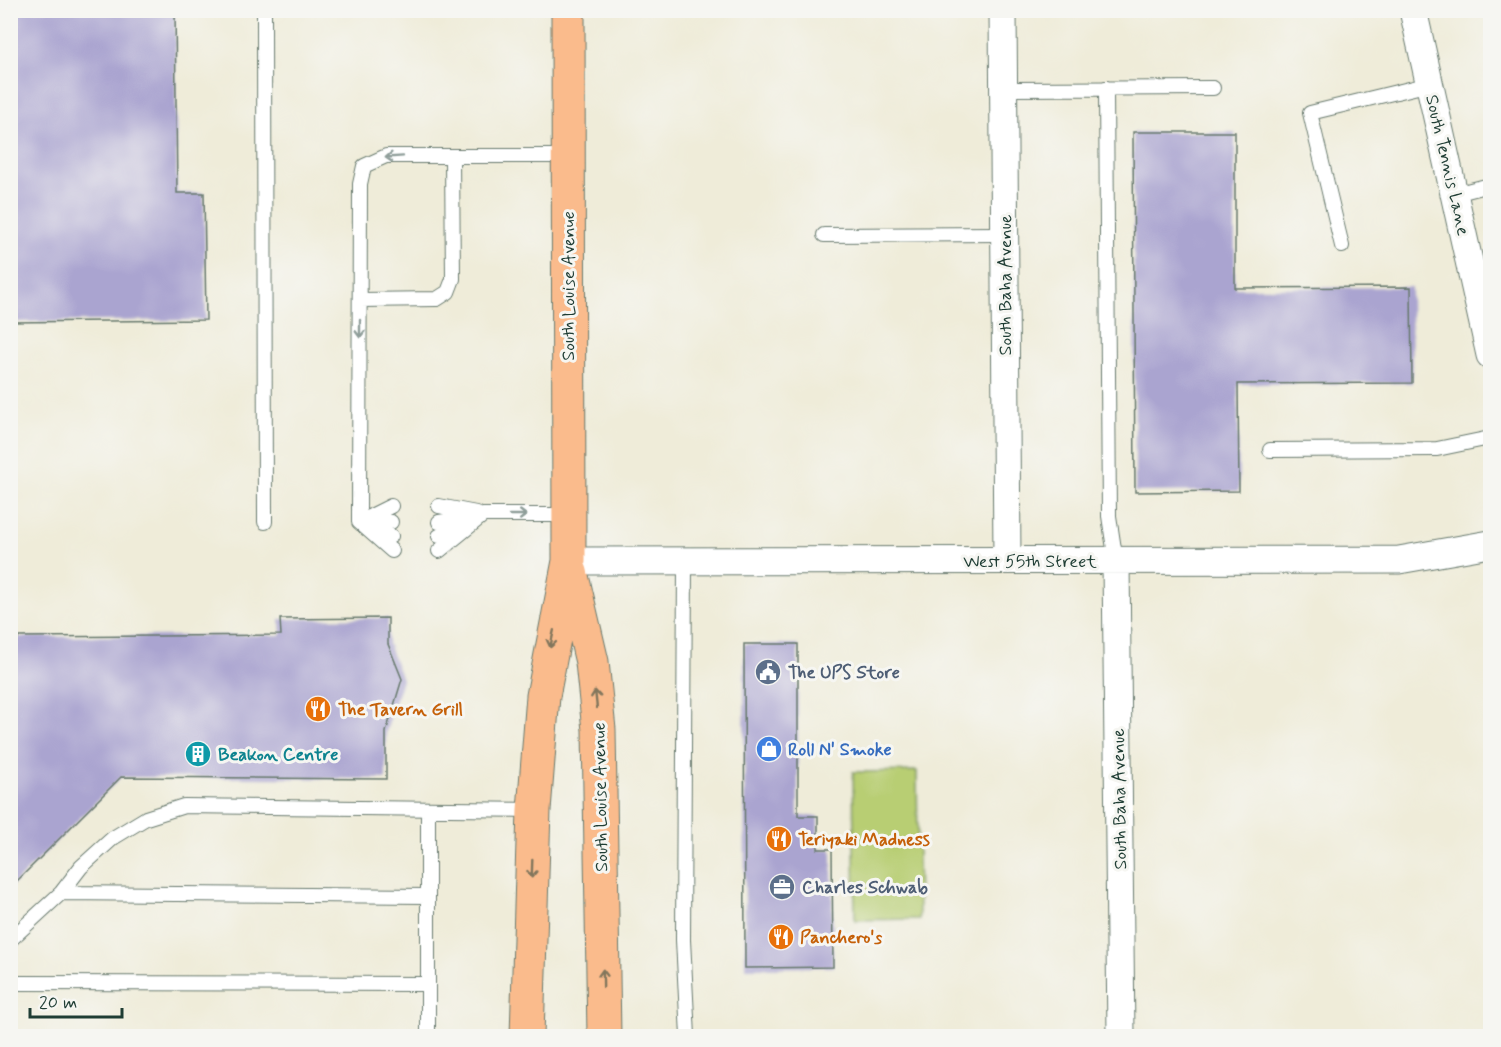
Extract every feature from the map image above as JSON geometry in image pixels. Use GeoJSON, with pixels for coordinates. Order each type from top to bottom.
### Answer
{"type":"FeatureCollection","features":[{"type":"Feature","properties":{"kind":"main road","name":"South Louise Avenue"},"geometry":{"type":"LineString","coordinates":[[527,1036],[534,810],[543,696],[569,561],[568,10]]}},
{"type":"Feature","properties":{"kind":"main road","name":"South Louise Avenue"},"geometry":{"type":"LineString","coordinates":[[569,561],[592,662],[599,730],[604,1036]]}},
{"type":"Feature","properties":{"kind":"street","name":"South Baha Avenue"},"geometry":{"type":"LineString","coordinates":[[1003,10],[1007,560]]}},
{"type":"Feature","properties":{"kind":"street","name":"South Tennis Lane"},"geometry":{"type":"LineString","coordinates":[[1413,10],[1491,355]]}},
{"type":"Feature","properties":{"kind":"street","name":"West 55th Street"},"geometry":{"type":"LineString","coordinates":[[569,561],[1399,560],[1491,544]]}},
{"type":"Feature","properties":{"kind":"street","name":"South Baha Avenue"},"geometry":{"type":"LineString","coordinates":[[1116,562],[1121,1036]]}},
{"type":"Feature","properties":{"kind":"lane"},"geometry":{"type":"LineString","coordinates":[[264,10],[265,522]]}},
{"type":"Feature","properties":{"kind":"lane"},"geometry":{"type":"LineString","coordinates":[[1342,246],[1310,113],[1430,84]]}},
{"type":"Feature","properties":{"kind":"lane"},"geometry":{"type":"LineString","coordinates":[[1106,88],[1109,516],[1116,562]]}},
{"type":"Feature","properties":{"kind":"lane"},"geometry":{"type":"LineString","coordinates":[[1003,89],[1213,88]]}},
{"type":"Feature","properties":{"kind":"lane"},"geometry":{"type":"LineString","coordinates":[[392,552],[359,522],[360,183],[364,166],[386,156],[568,156]]}},
{"type":"Feature","properties":{"kind":"lane"},"geometry":{"type":"LineString","coordinates":[[360,300],[438,299],[448,292],[453,279],[452,156]]}},
{"type":"Feature","properties":{"kind":"lane"},"geometry":{"type":"LineString","coordinates":[[1455,194],[1491,185]]}},
{"type":"Feature","properties":{"kind":"lane"},"geometry":{"type":"LineString","coordinates":[[824,235],[1005,234]]}},
{"type":"Feature","properties":{"kind":"lane"},"geometry":{"type":"LineString","coordinates":[[1270,450],[1437,449],[1491,438]]}},
{"type":"Feature","properties":{"kind":"lane"},"geometry":{"type":"LineString","coordinates":[[359,522],[391,506]]}},
{"type":"Feature","properties":{"kind":"lane"},"geometry":{"type":"LineString","coordinates":[[439,506],[484,515],[569,515]]}},
{"type":"Feature","properties":{"kind":"lane"},"geometry":{"type":"LineString","coordinates":[[439,529],[484,515]]}},
{"type":"Feature","properties":{"kind":"lane"},"geometry":{"type":"LineString","coordinates":[[439,552],[484,515]]}},
{"type":"Feature","properties":{"kind":"lane"},"geometry":{"type":"LineString","coordinates":[[359,522],[391,529]]}},
{"type":"Feature","properties":{"kind":"lane"},"geometry":{"type":"LineString","coordinates":[[685,561],[683,940],[688,1036]]}},
{"type":"Feature","properties":{"kind":"lane"},"geometry":{"type":"LineString","coordinates":[[10,940],[61,893],[81,867],[113,838],[146,818],[184,806],[534,810]]}},
{"type":"Feature","properties":{"kind":"lane"},"geometry":{"type":"LineString","coordinates":[[428,809],[428,1036]]}},
{"type":"Feature","properties":{"kind":"lane"},"geometry":{"type":"LineString","coordinates":[[61,893],[428,896]]}},
{"type":"Feature","properties":{"kind":"lane"},"geometry":{"type":"LineString","coordinates":[[10,983],[427,984]]}},
{"type":"Feature","properties":{"kind":"green space"},"geometry":{"type":"Polygon","coordinates":[[[917,771],[919,919],[855,920],[853,772],[917,771]]]}},
{"type":"Feature","properties":{"kind":"building"},"geometry":{"type":"Polygon","coordinates":[[[10,10],[175,10],[177,193],[204,193],[206,320],[10,322],[10,10]]]}},
{"type":"Feature","properties":{"kind":"building"},"geometry":{"type":"Polygon","coordinates":[[[1133,132],[1235,132],[1235,288],[1411,287],[1412,383],[1238,384],[1239,491],[1135,492],[1133,132]]]}},
{"type":"Feature","properties":{"kind":"building","name":"Beakon Centre"},"geometry":{"type":"Polygon","coordinates":[[[388,618],[388,644],[402,679],[386,732],[386,779],[121,777],[10,888],[10,646],[19,637],[281,635],[280,619],[388,618]]]}},
{"type":"Feature","properties":{"kind":"building"},"geometry":{"type":"Polygon","coordinates":[[[744,644],[798,644],[798,816],[818,816],[818,849],[832,849],[833,967],[745,968],[744,644]]]}},
{"type":"Feature","properties":{"kind":"place","name":"The UPS Store"},"geometry":{"type":"Point","coordinates":[768,672]}},
{"type":"Feature","properties":{"kind":"place","name":"The Tavern Grill"},"geometry":{"type":"Point","coordinates":[318,709]}},
{"type":"Feature","properties":{"kind":"place","name":"Roll N' Smoke"},"geometry":{"type":"Point","coordinates":[769,749]}},
{"type":"Feature","properties":{"kind":"place","name":"Beakon Centre"},"geometry":{"type":"Point","coordinates":[198,754]}},
{"type":"Feature","properties":{"kind":"place","name":"Teriyaki Madness"},"geometry":{"type":"Point","coordinates":[779,839]}},
{"type":"Feature","properties":{"kind":"place","name":"Charles Schwab"},"geometry":{"type":"Point","coordinates":[782,887]}},
{"type":"Feature","properties":{"kind":"place","name":"Panchero's"},"geometry":{"type":"Point","coordinates":[781,937]}}]}
